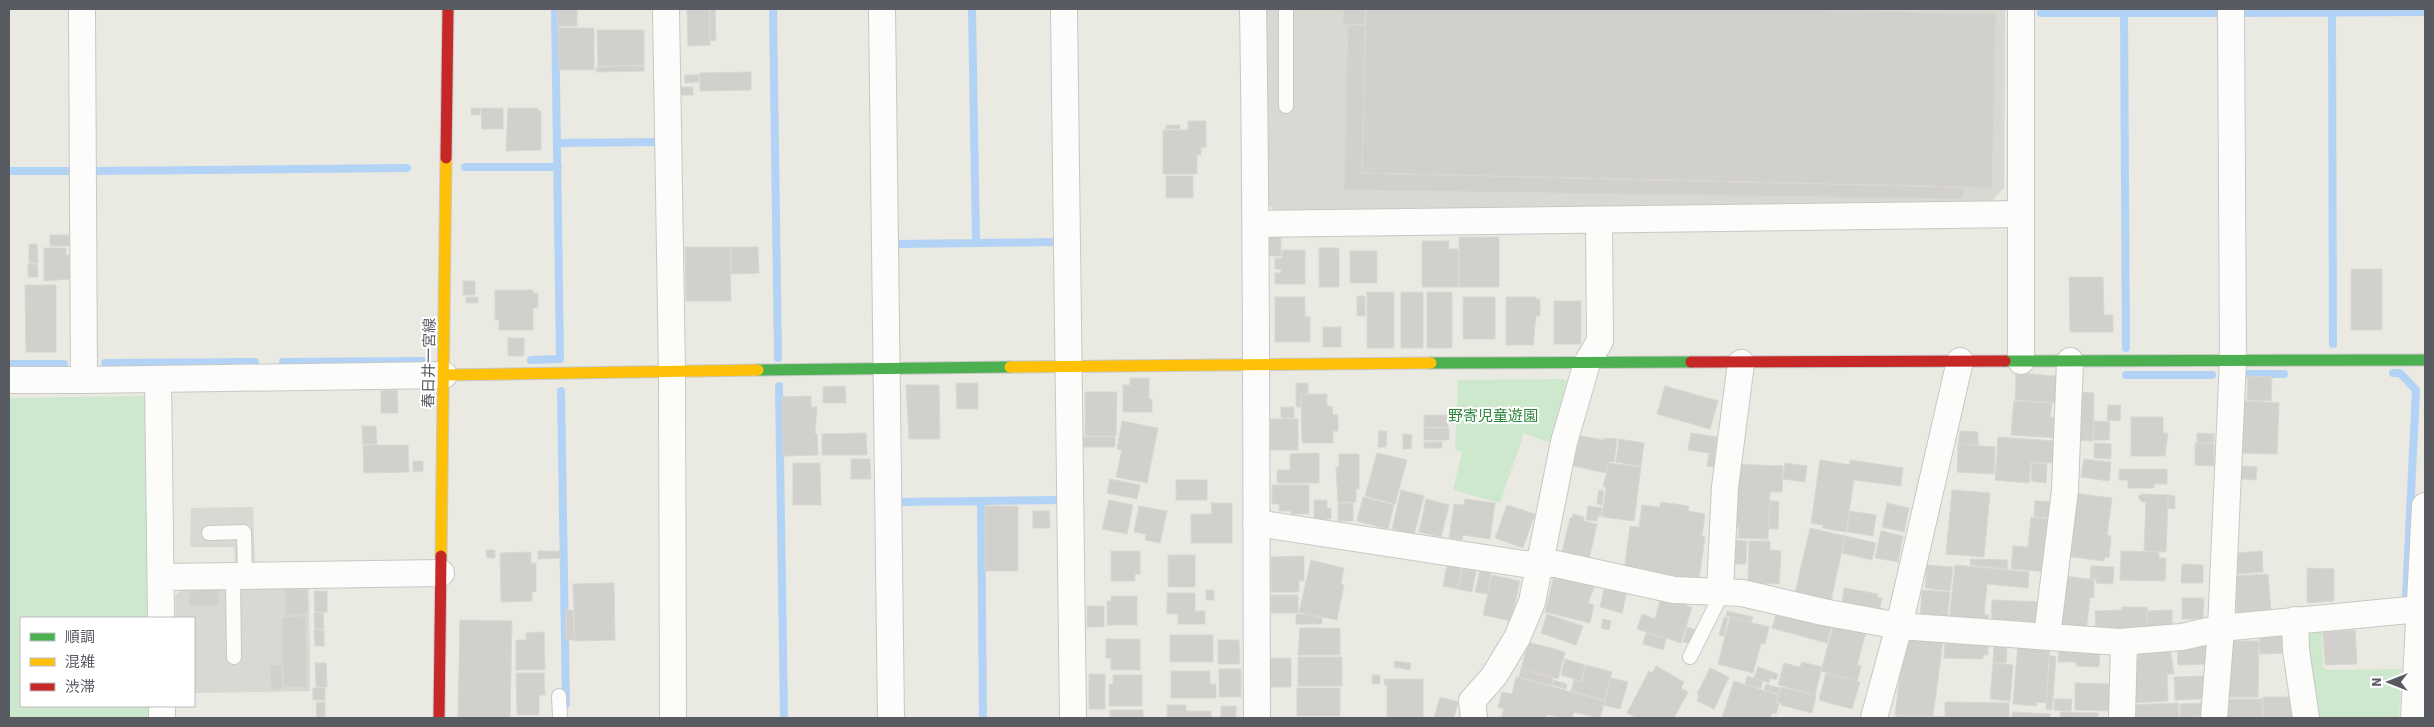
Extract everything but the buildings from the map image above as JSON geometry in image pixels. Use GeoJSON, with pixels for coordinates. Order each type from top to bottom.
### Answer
{"type":"FeatureCollection","features":[{"type":"Feature","properties":{"kind":"street"},"geometry":{"type":"LineString","coordinates":[[82,9],[84,380]]}},
{"type":"Feature","properties":{"kind":"street","name":"春日井一宮線"},"geometry":{"type":"LineString","coordinates":[[440,718],[448,9]]}},
{"type":"Feature","properties":{"kind":"street"},"geometry":{"type":"LineString","coordinates":[[666,9],[672,372],[673,718]]}},
{"type":"Feature","properties":{"kind":"street"},"geometry":{"type":"LineString","coordinates":[[882,9],[891,718]]}},
{"type":"Feature","properties":{"kind":"street"},"geometry":{"type":"LineString","coordinates":[[1064,9],[1073,718]]}},
{"type":"Feature","properties":{"kind":"street"},"geometry":{"type":"LineString","coordinates":[[1253,9],[1257,224],[1255,363],[1257,718]]}},
{"type":"Feature","properties":{"kind":"street"},"geometry":{"type":"LineString","coordinates":[[2020,361],[2021,9]]}},
{"type":"Feature","properties":{"kind":"street"},"geometry":{"type":"LineString","coordinates":[[2214,718],[2221,628],[2232,360],[2231,9]]}},
{"type":"Feature","properties":{"kind":"street"},"geometry":{"type":"LineString","coordinates":[[1257,224],[2021,214]]}},
{"type":"Feature","properties":{"kind":"street"},"geometry":{"type":"LineString","coordinates":[[1474,718],[1472,701],[1494,676],[1517,638],[1532,602],[1564,442],[1587,363],[1600,341],[1599,220]]}},
{"type":"Feature","properties":{"kind":"street"},"geometry":{"type":"LineString","coordinates":[[9,380],[1255,363],[2425,360]]}},
{"type":"Feature","properties":{"kind":"street"},"geometry":{"type":"LineString","coordinates":[[1874,718],[1899,626],[1960,361]]}},
{"type":"Feature","properties":{"kind":"street"},"geometry":{"type":"LineString","coordinates":[[2047,636],[2064,490],[2070,361]]}},
{"type":"Feature","properties":{"kind":"street"},"geometry":{"type":"LineString","coordinates":[[1721,591],[1725,487],[1741,363]]}},
{"type":"Feature","properties":{"kind":"street"},"geometry":{"type":"LineString","coordinates":[[158,379],[161,617]]}},
{"type":"Feature","properties":{"kind":"street"},"geometry":{"type":"LineString","coordinates":[[2414,718],[2425,506]]}},
{"type":"Feature","properties":{"kind":"street"},"geometry":{"type":"LineString","coordinates":[[1256,523],[1524,564],[1556,564],[1674,590],[1742,593],[1823,612],[1899,626],[2124,642],[2182,637],[2221,628],[2420,609]]}},
{"type":"Feature","properties":{"kind":"street"},"geometry":{"type":"LineString","coordinates":[[160,577],[441,573]]}},
{"type":"Feature","properties":{"kind":"street"},"geometry":{"type":"LineString","coordinates":[[2295,620],[2296,650],[2306,718]]}},
{"type":"Feature","properties":{"kind":"street"},"geometry":{"type":"LineString","coordinates":[[2122,718],[2124,642]]}},
{"type":"Feature","properties":{"kind":"lane"},"geometry":{"type":"LineString","coordinates":[[1286,9],[1286,106]]}},
{"type":"Feature","properties":{"kind":"lane"},"geometry":{"type":"LineString","coordinates":[[209,533],[244,532],[234,657]]}},
{"type":"Feature","properties":{"kind":"lane"},"geometry":{"type":"LineString","coordinates":[[1690,657],[1721,591]]}},
{"type":"Feature","properties":{"kind":"lane"},"geometry":{"type":"LineString","coordinates":[[559,696],[560,718]]}},
{"type":"Feature","properties":{"kind":"shaded area"},"geometry":{"type":"Polygon","coordinates":[[[1263,9],[2005,9],[2004,188],[1989,204],[1275,211],[1265,201],[1263,9]]]}},
{"type":"Feature","properties":{"kind":"shaded area"},"geometry":{"type":"Polygon","coordinates":[[[253,507],[255,565],[235,565],[234,547],[190,547],[191,508],[253,507]]]}},
{"type":"Feature","properties":{"kind":"shaded area"},"geometry":{"type":"Polygon","coordinates":[[[309,587],[310,691],[195,693],[195,617],[176,617],[175,595],[184,588],[309,587]]]}},
{"type":"Feature","properties":{"kind":"green space","name":"野寄児童遊園"},"geometry":{"type":"Polygon","coordinates":[[[1564,379],[1571,388],[1553,444],[1524,433],[1500,503],[1453,490],[1462,452],[1455,450],[1458,380],[1564,379]]]}},
{"type":"Feature","properties":{"kind":"green space"},"geometry":{"type":"Polygon","coordinates":[[[143,396],[150,403],[154,617],[20,617],[20,707],[155,707],[155,718],[9,718],[9,398],[143,396]]]}},
{"type":"Feature","properties":{"kind":"green space"},"geometry":{"type":"Polygon","coordinates":[[[2322,631],[2323,667],[2327,670],[2402,669],[2399,718],[2313,718],[2304,634],[2322,631]]]}},
{"type":"Feature","properties":{"kind":"waterway"},"geometry":{"type":"LineString","coordinates":[[531,360],[560,359],[555,9]]}},
{"type":"Feature","properties":{"kind":"waterway"},"geometry":{"type":"LineString","coordinates":[[773,9],[778,358]]}},
{"type":"Feature","properties":{"kind":"waterway"},"geometry":{"type":"LineString","coordinates":[[972,9],[976,243]]}},
{"type":"Feature","properties":{"kind":"waterway"},"geometry":{"type":"LineString","coordinates":[[2246,13],[2423,12]]}},
{"type":"Feature","properties":{"kind":"waterway"},"geometry":{"type":"LineString","coordinates":[[2041,13],[2219,13]]}},
{"type":"Feature","properties":{"kind":"waterway"},"geometry":{"type":"LineString","coordinates":[[2124,13],[2126,348]]}},
{"type":"Feature","properties":{"kind":"waterway"},"geometry":{"type":"LineString","coordinates":[[2332,17],[2333,344]]}},
{"type":"Feature","properties":{"kind":"waterway"},"geometry":{"type":"LineString","coordinates":[[557,143],[655,142]]}},
{"type":"Feature","properties":{"kind":"waterway"},"geometry":{"type":"LineString","coordinates":[[465,167],[558,167]]}},
{"type":"Feature","properties":{"kind":"waterway"},"geometry":{"type":"LineString","coordinates":[[94,171],[407,168]]}},
{"type":"Feature","properties":{"kind":"waterway"},"geometry":{"type":"LineString","coordinates":[[9,171],[74,171]]}},
{"type":"Feature","properties":{"kind":"waterway"},"geometry":{"type":"LineString","coordinates":[[896,244],[1055,242]]}},
{"type":"Feature","properties":{"kind":"waterway"},"geometry":{"type":"LineString","coordinates":[[283,362],[424,361]]}},
{"type":"Feature","properties":{"kind":"waterway"},"geometry":{"type":"LineString","coordinates":[[105,363],[255,362]]}},
{"type":"Feature","properties":{"kind":"waterway"},"geometry":{"type":"LineString","coordinates":[[9,364],[64,364]]}},
{"type":"Feature","properties":{"kind":"waterway"},"geometry":{"type":"LineString","coordinates":[[2393,373],[2400,373],[2416,390],[2406,596]]}},
{"type":"Feature","properties":{"kind":"waterway"},"geometry":{"type":"LineString","coordinates":[[2248,374],[2284,374]]}},
{"type":"Feature","properties":{"kind":"waterway"},"geometry":{"type":"LineString","coordinates":[[2126,375],[2212,375]]}},
{"type":"Feature","properties":{"kind":"waterway"},"geometry":{"type":"LineString","coordinates":[[779,386],[784,718]]}},
{"type":"Feature","properties":{"kind":"waterway"},"geometry":{"type":"LineString","coordinates":[[561,391],[566,704]]}},
{"type":"Feature","properties":{"kind":"waterway"},"geometry":{"type":"LineString","coordinates":[[899,502],[1060,500]]}},
{"type":"Feature","properties":{"kind":"waterway"},"geometry":{"type":"LineString","coordinates":[[981,501],[983,718]]}},
{"type":"Feature","properties":{"kind":"traffic: fast"},"geometry":{"type":"LineString","coordinates":[[2005,361],[2425,360]]}},
{"type":"Feature","properties":{"kind":"traffic: fast"},"geometry":{"type":"LineString","coordinates":[[1431,363],[1691,362]]}},
{"type":"Feature","properties":{"kind":"traffic: fast"},"geometry":{"type":"LineString","coordinates":[[758,370],[1010,367]]}},
{"type":"Feature","properties":{"kind":"traffic: slow"},"geometry":{"type":"LineString","coordinates":[[441,556],[446,158]]}},
{"type":"Feature","properties":{"kind":"traffic: slow"},"geometry":{"type":"LineString","coordinates":[[1010,367],[1431,363]]}},
{"type":"Feature","properties":{"kind":"traffic: slow"},"geometry":{"type":"LineString","coordinates":[[444,375],[758,370]]}},
{"type":"Feature","properties":{"kind":"traffic: jam"},"geometry":{"type":"LineString","coordinates":[[446,158],[448,9]]}},
{"type":"Feature","properties":{"kind":"traffic: jam"},"geometry":{"type":"LineString","coordinates":[[1691,362],[2005,361]]}},
{"type":"Feature","properties":{"kind":"traffic: jam"},"geometry":{"type":"LineString","coordinates":[[439,718],[441,556]]}}]}
